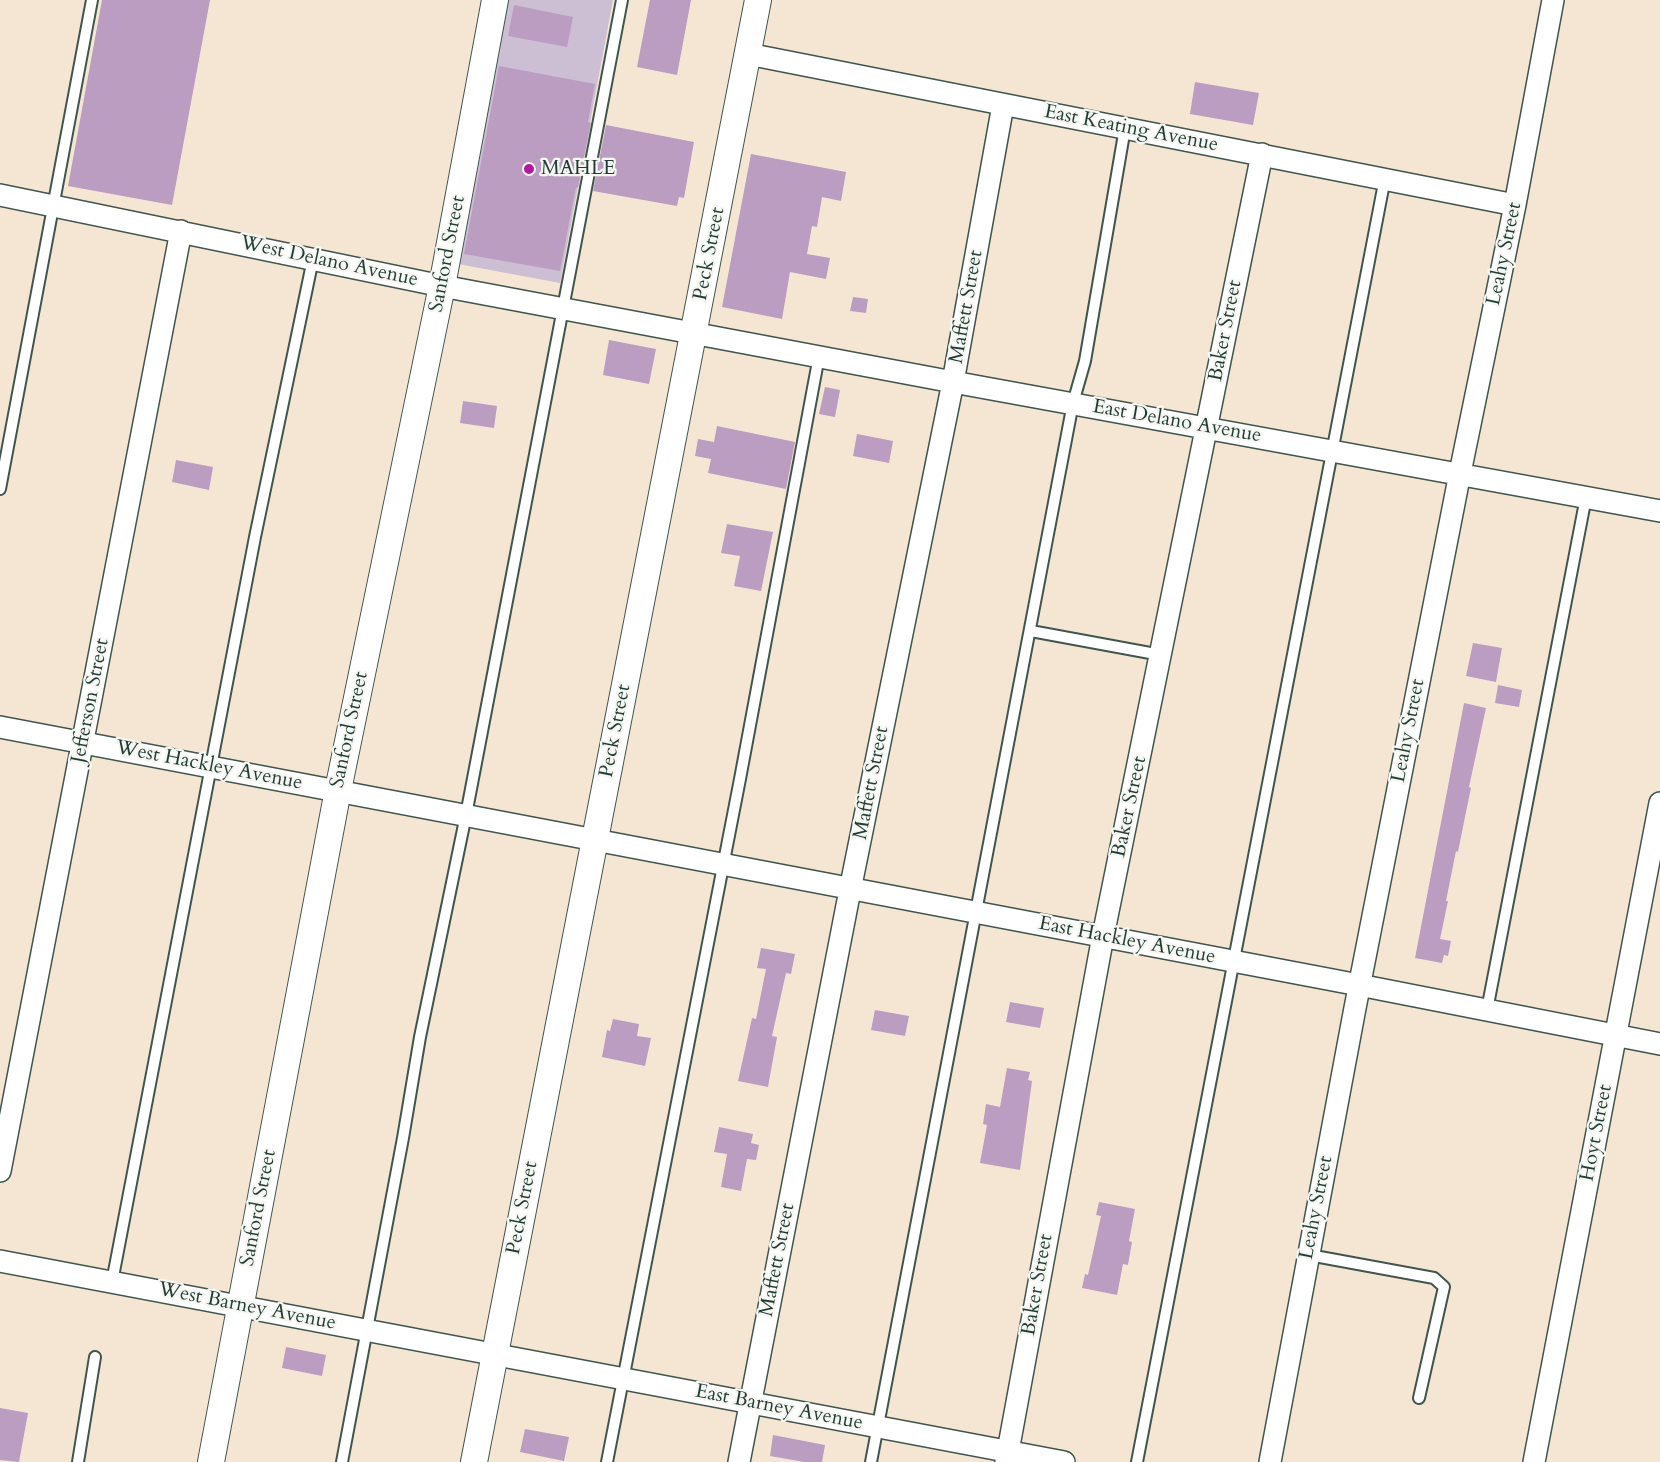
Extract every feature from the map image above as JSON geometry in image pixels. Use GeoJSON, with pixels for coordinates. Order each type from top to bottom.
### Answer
{"type":"FeatureCollection","features":[{"type":"Feature","properties":{"kind":"street","name":"Sanford Street"},"geometry":{"type":"LineString","coordinates":[[211,1462],[338,790],[442,286],[495,0]]}},
{"type":"Feature","properties":{"kind":"street","name":"Peck Street"},"geometry":{"type":"LineString","coordinates":[[474,1462],[758,0]]}},
{"type":"Feature","properties":{"kind":"street","name":"Leahy Street"},"geometry":{"type":"LineString","coordinates":[[1270,1462],[1359,985],[1515,205],[1553,0]]}},
{"type":"Feature","properties":{"kind":"street","name":"East Keating Avenue"},"geometry":{"type":"LineString","coordinates":[[748,54],[1515,205]]}},
{"type":"Feature","properties":{"kind":"street","name":"Maffett Street"},"geometry":{"type":"LineString","coordinates":[[739,1462],[850,890],[953,382],[1003,105]]}},
{"type":"Feature","properties":{"kind":"street","name":"Baker Street"},"geometry":{"type":"LineString","coordinates":[[1007,1456],[1103,936],[1262,154]]}},
{"type":"Feature","properties":{"kind":"street","name":"West Delano Avenue"},"geometry":{"type":"LineString","coordinates":[[0,195],[442,286],[695,333]]}},
{"type":"Feature","properties":{"kind":"street","name":"Jefferson Street"},"geometry":{"type":"LineString","coordinates":[[0,1171],[181,231]]}},
{"type":"Feature","properties":{"kind":"street","name":"East Delano Avenue"},"geometry":{"type":"LineString","coordinates":[[695,333],[1660,511]]}},
{"type":"Feature","properties":{"kind":"street","name":"West Hackley Avenue"},"geometry":{"type":"LineString","coordinates":[[0,727],[594,840]]}},
{"type":"Feature","properties":{"kind":"street","name":"Hoyt Street"},"geometry":{"type":"LineString","coordinates":[[1534,1462],[1660,803]]}},
{"type":"Feature","properties":{"kind":"street","name":"East Hackley Avenue"},"geometry":{"type":"LineString","coordinates":[[594,840],[1660,1044]]}},
{"type":"Feature","properties":{"kind":"street","name":"West Barney Avenue"},"geometry":{"type":"LineString","coordinates":[[0,1261],[495,1353]]}},
{"type":"Feature","properties":{"kind":"street","name":"East Barney Avenue"},"geometry":{"type":"LineString","coordinates":[[495,1353],[877,1426],[1007,1456],[1064,1462]]}},
{"type":"Feature","properties":{"kind":"lane"},"geometry":{"type":"LineString","coordinates":[[0,489],[92,0]]}},
{"type":"Feature","properties":{"kind":"lane"},"geometry":{"type":"LineString","coordinates":[[342,1462],[365,1330],[385,1239],[420,1037],[466,815],[622,0]]}},
{"type":"Feature","properties":{"kind":"lane"},"geometry":{"type":"LineString","coordinates":[[871,1462],[1073,403],[1087,350],[1125,128]]}},
{"type":"Feature","properties":{"kind":"lane"},"geometry":{"type":"LineString","coordinates":[[1137,1462],[1385,178]]}},
{"type":"Feature","properties":{"kind":"lane"},"geometry":{"type":"LineString","coordinates":[[112,1282],[255,537],[314,259]]}},
{"type":"Feature","properties":{"kind":"lane"},"geometry":{"type":"LineString","coordinates":[[607,1462],[819,357]]}},
{"type":"Feature","properties":{"kind":"lane"},"geometry":{"type":"LineString","coordinates":[[1487,1010],[1586,497]]}},
{"type":"Feature","properties":{"kind":"lane"},"geometry":{"type":"LineString","coordinates":[[1031,631],[1161,655]]}},
{"type":"Feature","properties":{"kind":"lane"},"geometry":{"type":"LineString","coordinates":[[1309,1255],[1434,1278],[1444,1287],[1419,1398]]}},
{"type":"Feature","properties":{"kind":"lane"},"geometry":{"type":"LineString","coordinates":[[78,1462],[95,1357]]}},
{"type":"Feature","properties":{"kind":"shaded area","name":"MAHLE"},"geometry":{"type":"Polygon","coordinates":[[[508,0],[613,0],[560,283],[458,264],[508,0]]]}},
{"type":"Feature","properties":{"kind":"building"},"geometry":{"type":"Polygon","coordinates":[[[102,0],[210,0],[172,205],[68,186],[102,0]]]}},
{"type":"Feature","properties":{"kind":"building"},"geometry":{"type":"Polygon","coordinates":[[[650,0],[691,0],[677,75],[637,67],[650,0]]]}},
{"type":"Feature","properties":{"kind":"building"},"geometry":{"type":"Polygon","coordinates":[[[514,5],[573,17],[567,47],[508,36],[514,5]]]}},
{"type":"Feature","properties":{"kind":"building","name":"MAHLE"},"geometry":{"type":"Polygon","coordinates":[[[499,66],[595,84],[588,122],[591,123],[560,271],[464,254],[499,66]]]}},
{"type":"Feature","properties":{"kind":"building"},"geometry":{"type":"Polygon","coordinates":[[[1195,82],[1259,93],[1253,125],[1190,114],[1195,82]]]}},
{"type":"Feature","properties":{"kind":"building"},"geometry":{"type":"Polygon","coordinates":[[[606,125],[694,142],[684,198],[679,197],[677,206],[593,191],[606,125]]]}},
{"type":"Feature","properties":{"kind":"building"},"geometry":{"type":"Polygon","coordinates":[[[751,154],[846,172],[841,201],[822,197],[817,227],[812,226],[807,254],[830,258],[826,279],[790,272],[782,319],[722,307],[751,154]]]}},
{"type":"Feature","properties":{"kind":"building"},"geometry":{"type":"Polygon","coordinates":[[[853,297],[868,299],[866,313],[850,311],[853,297]]]}},
{"type":"Feature","properties":{"kind":"building"},"geometry":{"type":"Polygon","coordinates":[[[609,340],[656,349],[649,384],[603,375],[609,340]]]}},
{"type":"Feature","properties":{"kind":"building"},"geometry":{"type":"Polygon","coordinates":[[[825,387],[840,390],[835,417],[819,414],[825,387]]]}},
{"type":"Feature","properties":{"kind":"building"},"geometry":{"type":"Polygon","coordinates":[[[463,401],[497,406],[494,428],[460,423],[463,401]]]}},
{"type":"Feature","properties":{"kind":"building"},"geometry":{"type":"Polygon","coordinates":[[[717,426],[795,442],[786,489],[708,473],[711,459],[695,456],[698,439],[714,442],[717,426]]]}},
{"type":"Feature","properties":{"kind":"building"},"geometry":{"type":"Polygon","coordinates":[[[857,434],[893,441],[889,463],[853,456],[857,434]]]}},
{"type":"Feature","properties":{"kind":"building"},"geometry":{"type":"Polygon","coordinates":[[[176,460],[213,467],[209,490],[172,482],[176,460]]]}},
{"type":"Feature","properties":{"kind":"building"},"geometry":{"type":"Polygon","coordinates":[[[727,524],[773,532],[761,591],[734,586],[740,556],[721,553],[727,524]]]}},
{"type":"Feature","properties":{"kind":"building"},"geometry":{"type":"Polygon","coordinates":[[[1473,643],[1502,648],[1496,682],[1466,676],[1473,643]]]}},
{"type":"Feature","properties":{"kind":"building"},"geometry":{"type":"Polygon","coordinates":[[[1498,685],[1522,690],[1519,707],[1495,703],[1498,685]]]}},
{"type":"Feature","properties":{"kind":"building"},"geometry":{"type":"Polygon","coordinates":[[[1464,703],[1486,708],[1458,852],[1456,851],[1446,901],[1448,901],[1440,939],[1451,941],[1448,956],[1444,955],[1442,963],[1415,958],[1464,703]]]}},
{"type":"Feature","properties":{"kind":"building"},"geometry":{"type":"Polygon","coordinates":[[[761,948],[795,954],[791,974],[786,973],[772,1036],[777,1037],[768,1087],[738,1081],[752,1018],[756,1019],[766,969],[757,968],[761,948]]]}},
{"type":"Feature","properties":{"kind":"building"},"geometry":{"type":"Polygon","coordinates":[[[1010,1002],[1044,1008],[1040,1028],[1006,1022],[1010,1002]]]}},
{"type":"Feature","properties":{"kind":"building"},"geometry":{"type":"Polygon","coordinates":[[[875,1010],[909,1016],[905,1036],[871,1030],[875,1010]]]}},
{"type":"Feature","properties":{"kind":"building"},"geometry":{"type":"Polygon","coordinates":[[[613,1019],[639,1024],[637,1036],[651,1038],[645,1066],[602,1057],[607,1030],[610,1031],[613,1019]]]}},
{"type":"Feature","properties":{"kind":"building"},"geometry":{"type":"Polygon","coordinates":[[[1007,1068],[1030,1072],[1028,1080],[1032,1081],[1020,1170],[980,1163],[987,1125],[983,1124],[986,1104],[1000,1107],[1007,1068]]]}},
{"type":"Feature","properties":{"kind":"building"},"geometry":{"type":"Polygon","coordinates":[[[719,1127],[753,1134],[751,1143],[759,1145],[756,1160],[747,1159],[741,1191],[721,1187],[727,1154],[714,1152],[719,1127]]]}},
{"type":"Feature","properties":{"kind":"building"},"geometry":{"type":"Polygon","coordinates":[[[1099,1202],[1135,1209],[1129,1241],[1132,1242],[1128,1265],[1123,1264],[1117,1295],[1082,1288],[1085,1274],[1088,1275],[1101,1216],[1096,1215],[1099,1202]]]}},
{"type":"Feature","properties":{"kind":"building"},"geometry":{"type":"Polygon","coordinates":[[[286,1347],[326,1355],[322,1376],[282,1368],[286,1347]]]}},
{"type":"Feature","properties":{"kind":"building"},"geometry":{"type":"Polygon","coordinates":[[[0,1408],[28,1413],[19,1462],[0,1460],[0,1408]]]}},
{"type":"Feature","properties":{"kind":"building"},"geometry":{"type":"Polygon","coordinates":[[[525,1429],[569,1437],[564,1461],[520,1452],[525,1429]]]}},
{"type":"Feature","properties":{"kind":"building"},"geometry":{"type":"Polygon","coordinates":[[[773,1435],[825,1445],[822,1462],[804,1462],[770,1456],[773,1435]]]}},
{"type":"Feature","properties":{"kind":"place","name":"MAHLE"},"geometry":{"type":"Point","coordinates":[529,169]}}]}
